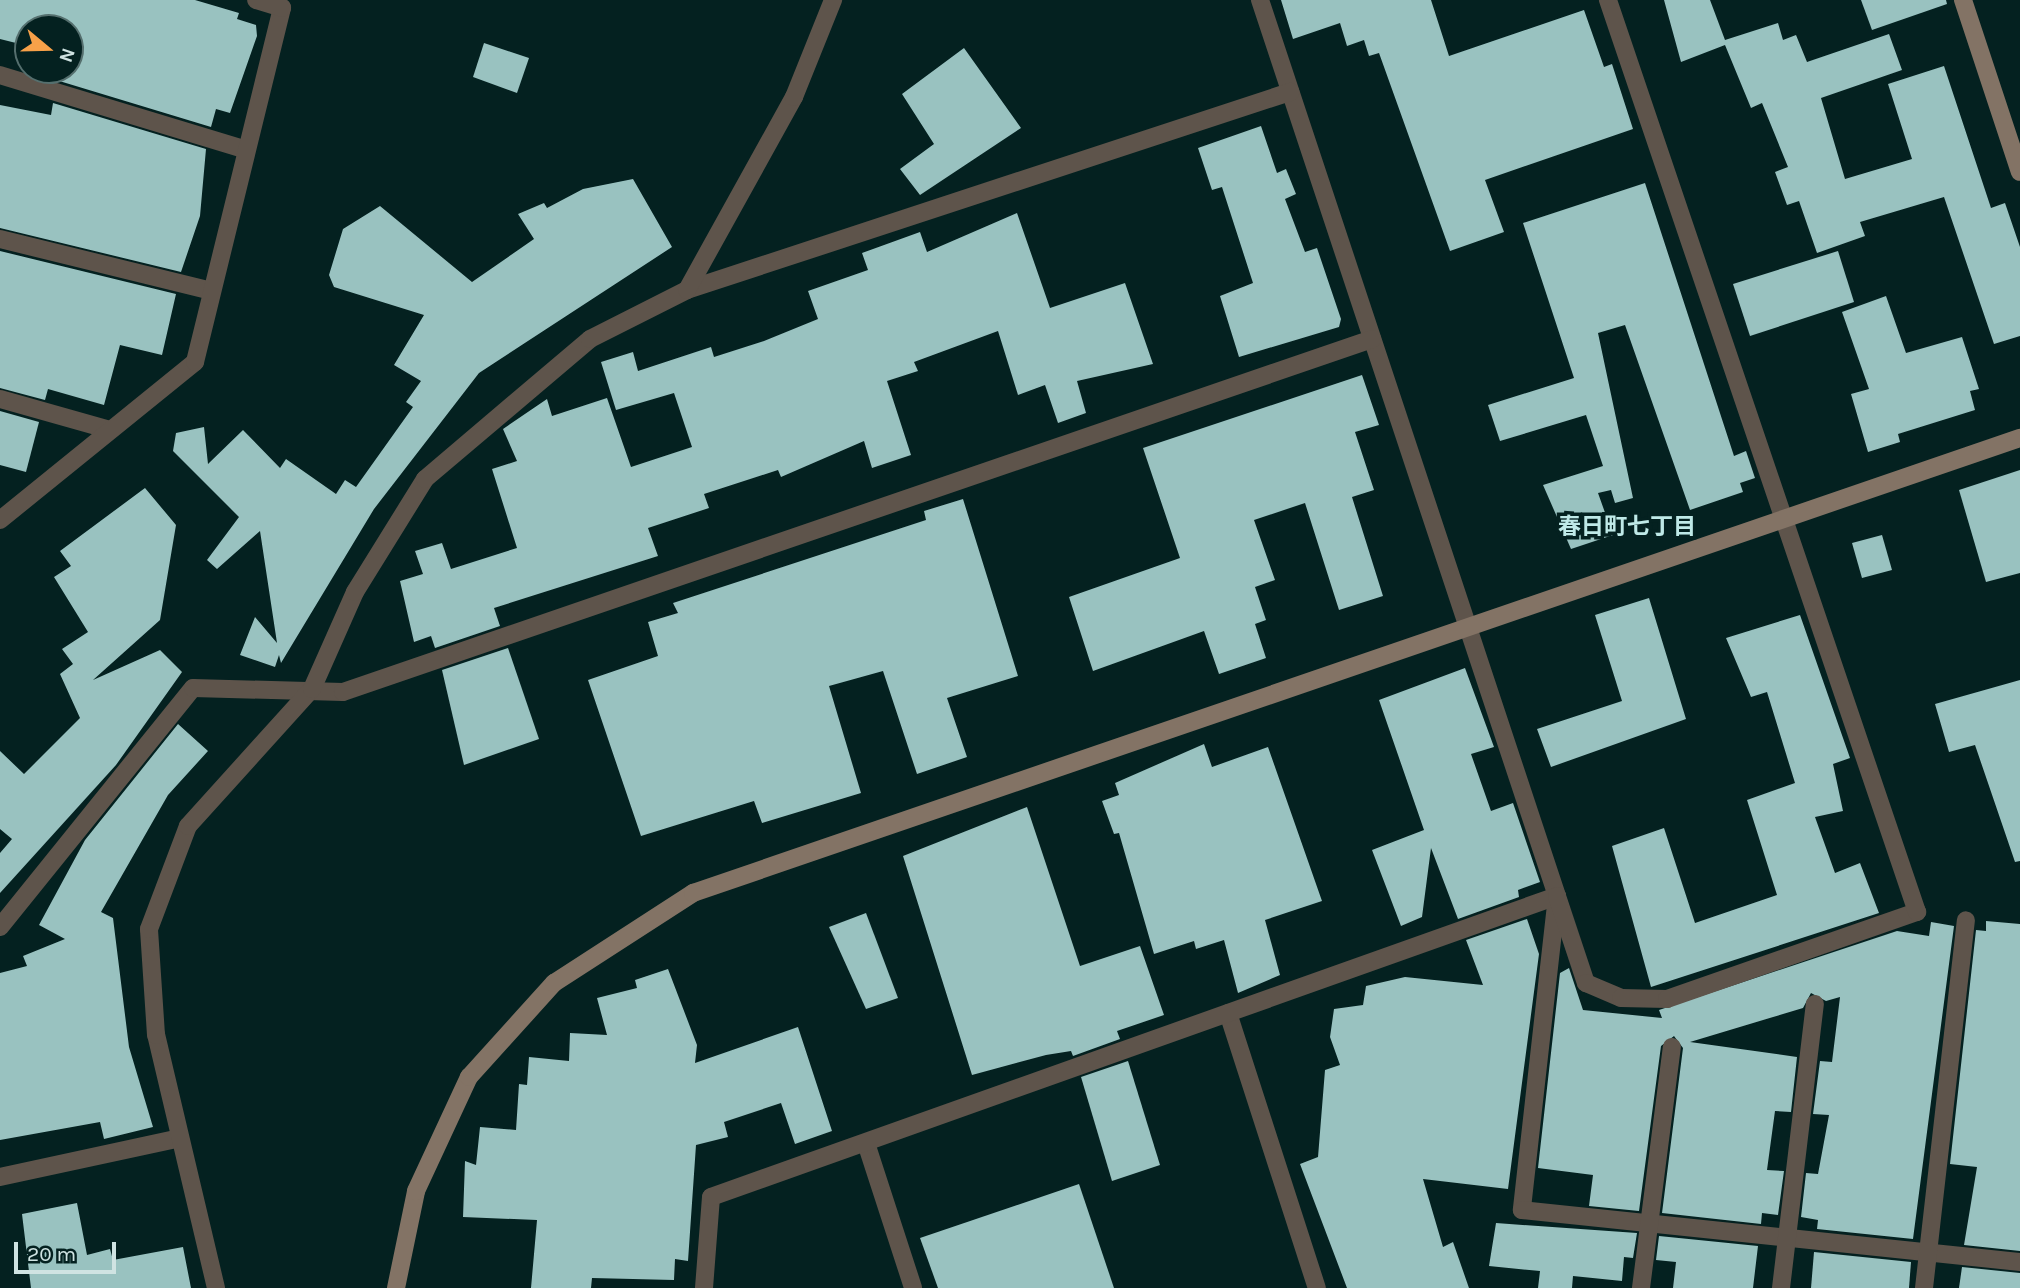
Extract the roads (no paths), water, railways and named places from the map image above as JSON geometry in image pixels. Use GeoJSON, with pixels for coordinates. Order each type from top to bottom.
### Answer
{"type":"FeatureCollection","features":[{"type":"Feature","properties":{"kind":"street"},"geometry":{"type":"LineString","coordinates":[[0,520],[195,362],[244,149],[282,8],[256,0]]}},
{"type":"Feature","properties":{"kind":"street"},"geometry":{"type":"LineString","coordinates":[[687,290],[794,97],[833,0]]}},
{"type":"Feature","properties":{"kind":"street"},"geometry":{"type":"LineString","coordinates":[[1260,0],[1586,983],[1621,998],[1668,999],[1917,912],[1608,0]]}},
{"type":"Feature","properties":{"kind":"street"},"geometry":{"type":"LineString","coordinates":[[1963,0],[2020,172]]}},
{"type":"Feature","properties":{"kind":"street"},"geometry":{"type":"LineString","coordinates":[[0,75],[244,149]]}},
{"type":"Feature","properties":{"kind":"street"},"geometry":{"type":"LineString","coordinates":[[216,1288],[156,1035],[149,929],[188,826],[312,689],[355,592],[425,479],[590,339],[687,290],[1290,92]]}},
{"type":"Feature","properties":{"kind":"street"},"geometry":{"type":"LineString","coordinates":[[0,239],[211,291]]}},
{"type":"Feature","properties":{"kind":"street"},"geometry":{"type":"LineString","coordinates":[[0,926],[193,688],[312,689],[343,692],[486,646],[1373,339]]}},
{"type":"Feature","properties":{"kind":"street"},"geometry":{"type":"LineString","coordinates":[[0,399],[110,430]]}},
{"type":"Feature","properties":{"kind":"street"},"geometry":{"type":"LineString","coordinates":[[396,1288],[416,1191],[469,1077],[554,984],[619,935],[694,893],[2020,438]]}},
{"type":"Feature","properties":{"kind":"street"},"geometry":{"type":"LineString","coordinates":[[704,1288],[711,1197],[1557,896]]}},
{"type":"Feature","properties":{"kind":"street"},"geometry":{"type":"LineString","coordinates":[[1557,896],[1522,1210],[2020,1262]]}},
{"type":"Feature","properties":{"kind":"street"},"geometry":{"type":"LineString","coordinates":[[1924,1288],[1966,920]]}},
{"type":"Feature","properties":{"kind":"street"},"geometry":{"type":"LineString","coordinates":[[1781,1288],[1815,1004]]}},
{"type":"Feature","properties":{"kind":"street"},"geometry":{"type":"LineString","coordinates":[[1228,1013],[1317,1288]]}},
{"type":"Feature","properties":{"kind":"street"},"geometry":{"type":"LineString","coordinates":[[1641,1288],[1672,1047]]}},
{"type":"Feature","properties":{"kind":"street"},"geometry":{"type":"LineString","coordinates":[[0,1177],[180,1138]]}},
{"type":"Feature","properties":{"kind":"street"},"geometry":{"type":"LineString","coordinates":[[866,1143],[913,1288]]}},
{"type":"Feature","properties":{"kind":"district","name":"春日町七丁目"},"geometry":{"type":"Point","coordinates":[1627,527]}}]}
